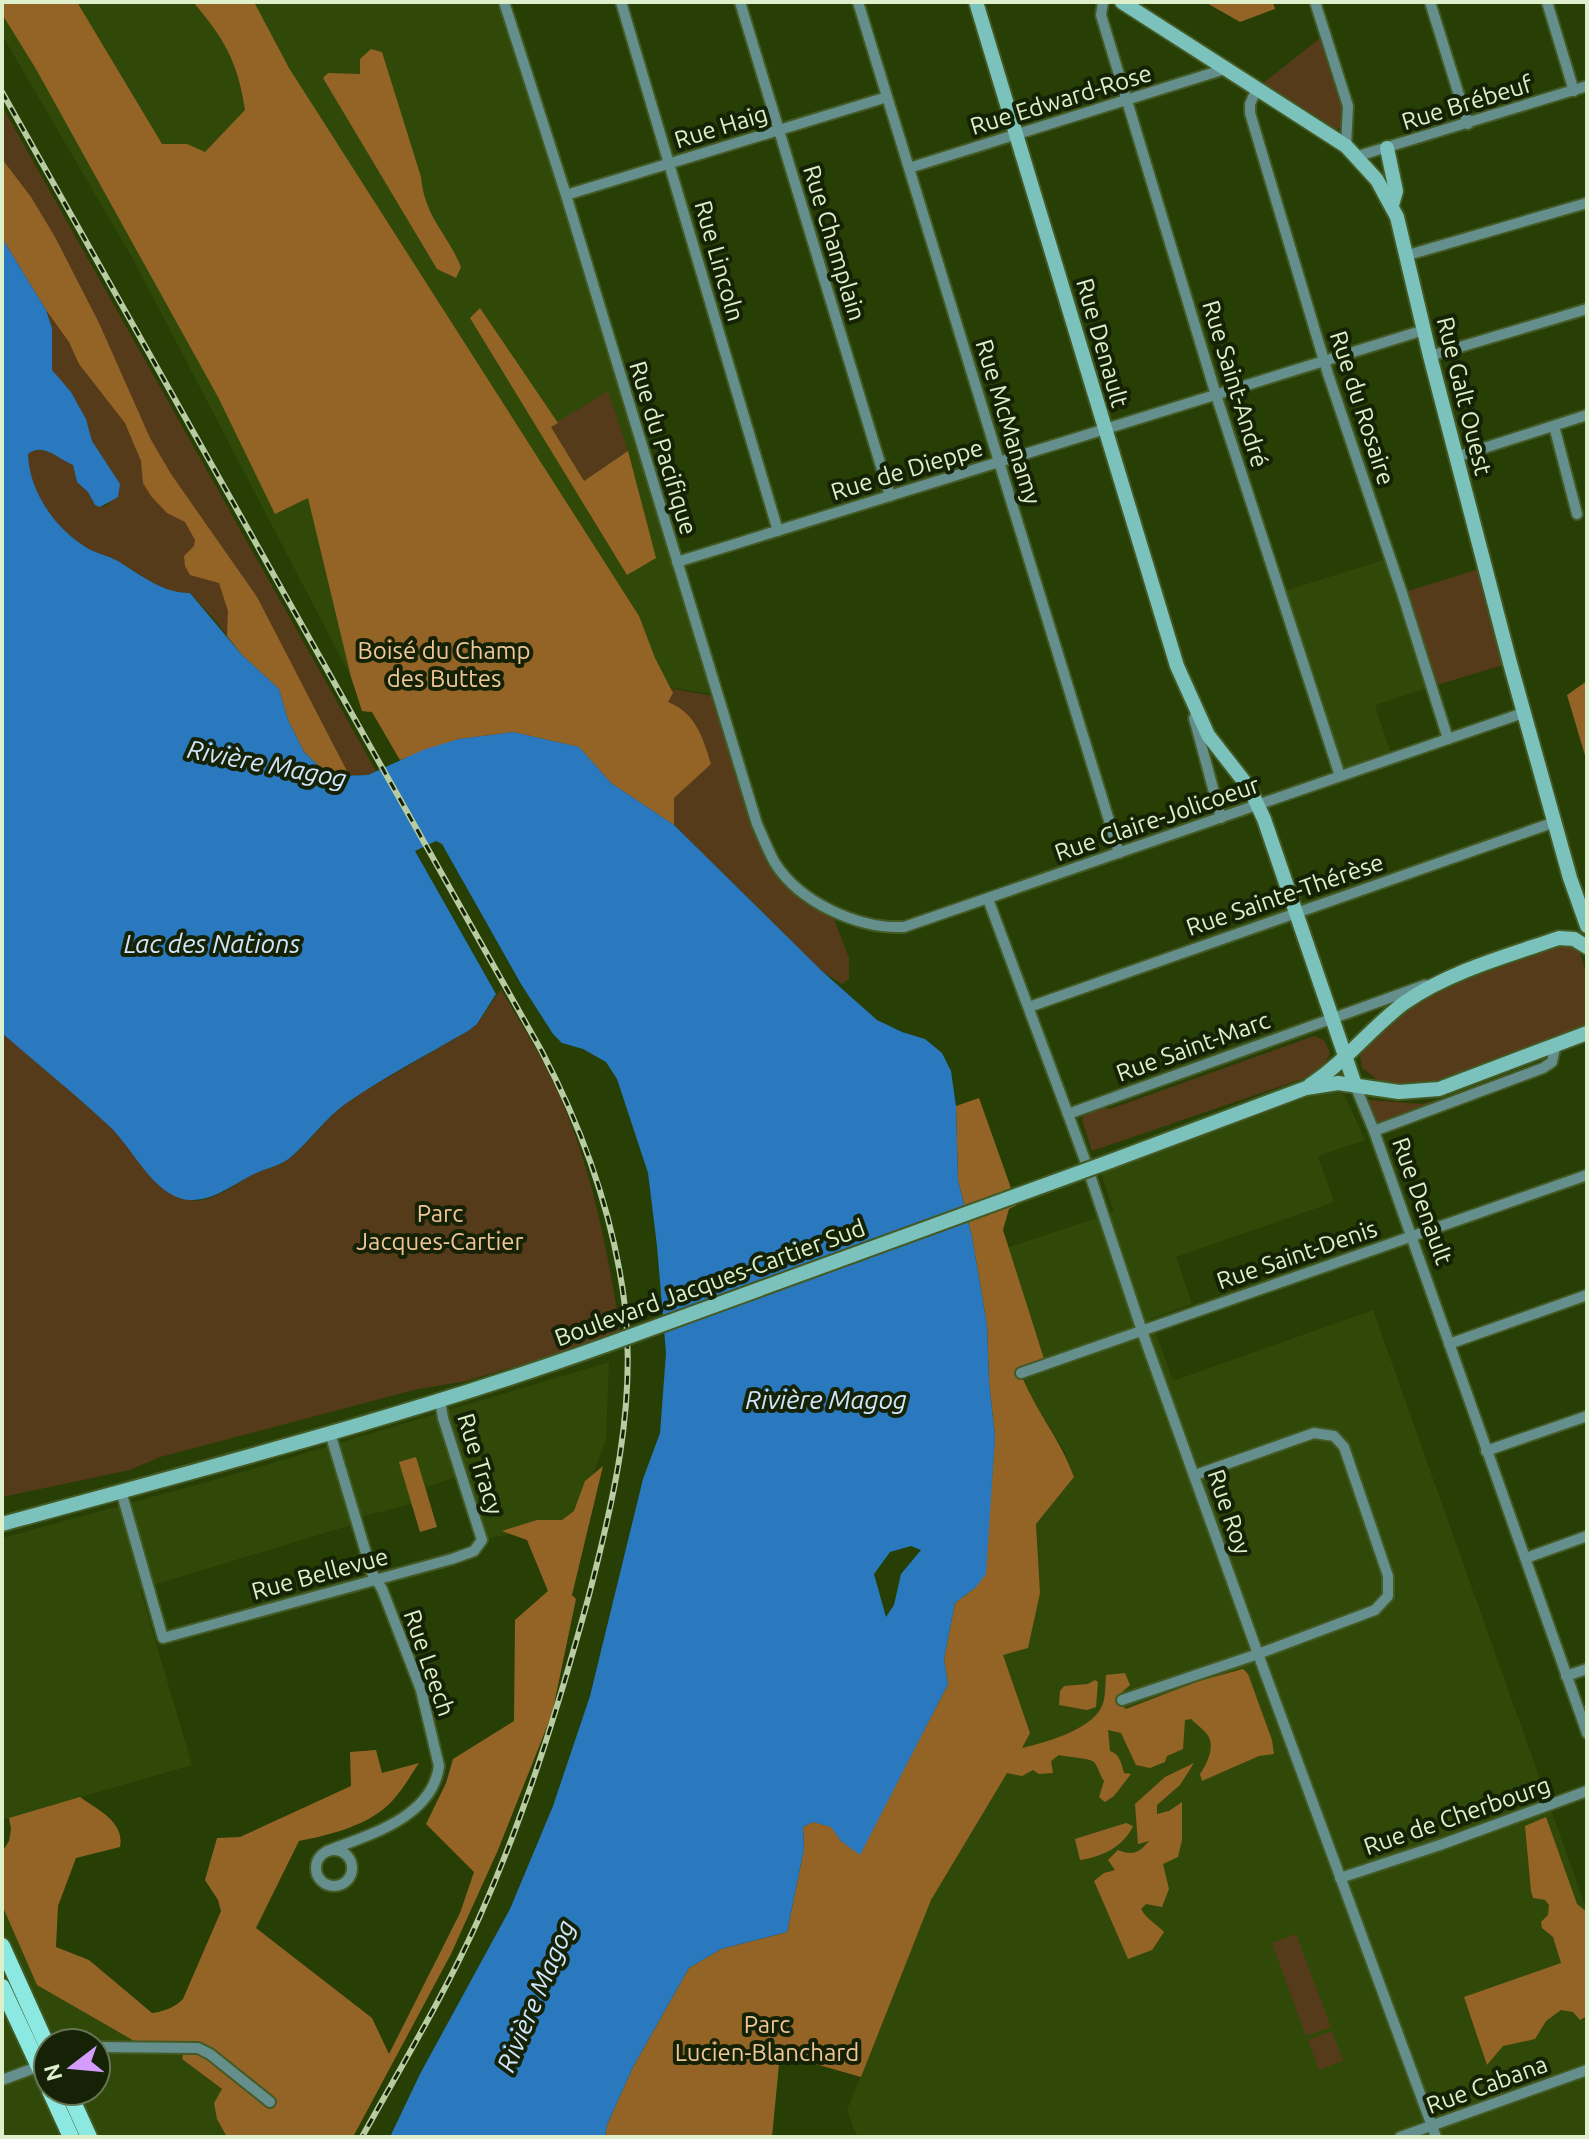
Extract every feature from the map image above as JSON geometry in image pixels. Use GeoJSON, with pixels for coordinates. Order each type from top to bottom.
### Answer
{"type":"FeatureCollection","features":[{"type":"Feature","properties":{"kind":"main road","name":"Rue Denault"},"geometry":{"type":"LineString","coordinates":[[976,2],[1189,696],[1208,735],[1231,763],[1257,805],[1297,912],[1355,1085]]}},
{"type":"Feature","properties":{"kind":"main road","name":"Rue Galt Ouest"},"geometry":{"type":"LineString","coordinates":[[1122,2],[1346,146],[1377,180],[1392,205],[1408,255],[1430,356],[1523,713],[1587,926]]}},
{"type":"Feature","properties":{"kind":"main road"},"geometry":{"type":"LineString","coordinates":[[1387,148],[1396,191],[1392,205]]}},
{"type":"Feature","properties":{"kind":"main road","name":"Boulevard Jacques-Cartier Sud"},"geometry":{"type":"LineString","coordinates":[[1306,1088],[1406,1002],[1454,975],[1559,938],[1574,939],[1587,947]]}},
{"type":"Feature","properties":{"kind":"main road"},"geometry":{"type":"LineString","coordinates":[[1561,1045],[1587,1033]]}},
{"type":"Feature","properties":{"kind":"main road"},"geometry":{"type":"LineString","coordinates":[[1561,1045],[1587,1044]]}},
{"type":"Feature","properties":{"kind":"main road","name":"Boulevard Jacques-Cartier Sud"},"geometry":{"type":"LineString","coordinates":[[2,1524],[498,1383],[1306,1088],[1338,1083],[1399,1092],[1439,1089],[1561,1045]]}},
{"type":"Feature","properties":{"kind":"main road","name":"Boulevard Jacques-Cartier Sud"},"geometry":{"type":"LineString","coordinates":[[2,1515],[101,1488],[121,1491]]}},
{"type":"Feature","properties":{"kind":"main road"},"geometry":{"type":"LineString","coordinates":[[2,1946],[39,2027]]}},
{"type":"Feature","properties":{"kind":"main road"},"geometry":{"type":"LineString","coordinates":[[2,1987],[32,2043]]}},
{"type":"Feature","properties":{"kind":"main road"},"geometry":{"type":"LineString","coordinates":[[57,2107],[71,2137]]}},
{"type":"Feature","properties":{"kind":"main road"},"geometry":{"type":"LineString","coordinates":[[75,2107],[89,2137]]}},
{"type":"Feature","properties":{"kind":"street","name":"Rue du Pacifique"},"geometry":{"type":"LineString","coordinates":[[504,2],[566,195],[757,824],[775,863],[805,893]]}},
{"type":"Feature","properties":{"kind":"street","name":"Rue Lincoln"},"geometry":{"type":"LineString","coordinates":[[621,2],[778,531]]}},
{"type":"Feature","properties":{"kind":"street","name":"Rue Champlain"},"geometry":{"type":"LineString","coordinates":[[740,2],[890,496]]}},
{"type":"Feature","properties":{"kind":"street","name":"Rue McManamy"},"geometry":{"type":"LineString","coordinates":[[858,2],[1119,853]]}},
{"type":"Feature","properties":{"kind":"street","name":"Rue Saint-André"},"geometry":{"type":"LineString","coordinates":[[1103,2],[1101,15],[1216,395],[1340,776]]}},
{"type":"Feature","properties":{"kind":"street"},"geometry":{"type":"LineString","coordinates":[[1315,2],[1348,106],[1346,146]]}},
{"type":"Feature","properties":{"kind":"street"},"geometry":{"type":"LineString","coordinates":[[1430,2],[1468,124]]}},
{"type":"Feature","properties":{"kind":"street"},"geometry":{"type":"LineString","coordinates":[[1547,2],[1574,91]]}},
{"type":"Feature","properties":{"kind":"street","name":"Rue Edward-Rose"},"geometry":{"type":"LineString","coordinates":[[909,168],[1225,69]]}},
{"type":"Feature","properties":{"kind":"street","name":"Rue Brébeuf"},"geometry":{"type":"LineString","coordinates":[[1358,156],[1587,86]]}},
{"type":"Feature","properties":{"kind":"street","name":"Rue du Rosaire"},"geometry":{"type":"LineString","coordinates":[[1257,88],[1250,104],[1250,113],[1325,361],[1448,739]]}},
{"type":"Feature","properties":{"kind":"street","name":"Rue Haig"},"geometry":{"type":"LineString","coordinates":[[566,195],[887,97]]}},
{"type":"Feature","properties":{"kind":"street"},"geometry":{"type":"LineString","coordinates":[[1324,131],[1338,129],[1346,121]]}},
{"type":"Feature","properties":{"kind":"street"},"geometry":{"type":"LineString","coordinates":[[1408,255],[1587,203]]}},
{"type":"Feature","properties":{"kind":"street"},"geometry":{"type":"LineString","coordinates":[[1430,356],[1587,309]]}},
{"type":"Feature","properties":{"kind":"street","name":"Rue de Dieppe"},"geometry":{"type":"LineString","coordinates":[[677,562],[1424,330]]}},
{"type":"Feature","properties":{"kind":"street"},"geometry":{"type":"LineString","coordinates":[[1456,457],[1587,415]]}},
{"type":"Feature","properties":{"kind":"street"},"geometry":{"type":"LineString","coordinates":[[1554,426],[1577,514]]}},
{"type":"Feature","properties":{"kind":"street","name":"Rue Denault"},"geometry":{"type":"LineString","coordinates":[[1189,696],[1221,818]]}},
{"type":"Feature","properties":{"kind":"street","name":"Rue Claire-Jolicoeur"},"geometry":{"type":"LineString","coordinates":[[805,893],[862,922],[887,928],[904,927],[1523,713]]}},
{"type":"Feature","properties":{"kind":"street","name":"Rue Sainte-Thérèse"},"geometry":{"type":"LineString","coordinates":[[1029,1007],[1555,822]]}},
{"type":"Feature","properties":{"kind":"street","name":"Rue Roy"},"geometry":{"type":"LineString","coordinates":[[988,899],[1068,1114],[1258,1654],[1436,2137]]}},
{"type":"Feature","properties":{"kind":"street","name":"Rue Saint-Marc"},"geometry":{"type":"LineString","coordinates":[[1068,1114],[1454,975]]}},
{"type":"Feature","properties":{"kind":"street"},"geometry":{"type":"LineString","coordinates":[[1374,1131],[1543,1068],[1552,1062],[1561,1045]]}},
{"type":"Feature","properties":{"kind":"street","name":"Rue Denault"},"geometry":{"type":"LineString","coordinates":[[1355,1085],[1587,1733]]}},
{"type":"Feature","properties":{"kind":"street","name":"Rue Saint-Denis"},"geometry":{"type":"LineString","coordinates":[[1021,1373],[1587,1175]]}},
{"type":"Feature","properties":{"kind":"street"},"geometry":{"type":"LineString","coordinates":[[1449,1344],[1587,1295]]}},
{"type":"Feature","properties":{"kind":"street","name":"Rue Tracy"},"geometry":{"type":"LineString","coordinates":[[440,1400],[482,1540]]}},
{"type":"Feature","properties":{"kind":"street"},"geometry":{"type":"LineString","coordinates":[[1486,1451],[1587,1416]]}},
{"type":"Feature","properties":{"kind":"street","name":"Rue Leech"},"geometry":{"type":"LineString","coordinates":[[327,1851],[406,1815],[421,1804],[438,1779],[437,1749],[421,1690],[372,1573],[330,1433]]}},
{"type":"Feature","properties":{"kind":"street"},"geometry":{"type":"LineString","coordinates":[[1122,1700],[1375,1610],[1388,1596],[1388,1576],[1344,1447],[1334,1436],[1314,1433],[1195,1475]]}},
{"type":"Feature","properties":{"kind":"street","name":"Rue Bellevue"},"geometry":{"type":"LineString","coordinates":[[121,1491],[163,1638],[468,1554],[479,1547],[482,1540]]}},
{"type":"Feature","properties":{"kind":"street"},"geometry":{"type":"LineString","coordinates":[[1526,1558],[1587,1536]]}},
{"type":"Feature","properties":{"kind":"street"},"geometry":{"type":"LineString","coordinates":[[1566,1676],[1587,1669]]}},
{"type":"Feature","properties":{"kind":"street","name":"Rue de Cherbourg"},"geometry":{"type":"LineString","coordinates":[[1340,1878],[1587,1791]]}},
{"type":"Feature","properties":{"kind":"street"},"geometry":{"type":"LineString","coordinates":[[112,2047],[193,2046],[210,2054],[270,2102]]}},
{"type":"Feature","properties":{"kind":"street"},"geometry":{"type":"LineString","coordinates":[[2,2080],[32,2068]]}},
{"type":"Feature","properties":{"kind":"street","name":"Rue Cabana"},"geometry":{"type":"LineString","coordinates":[[1400,2137],[1587,2070]]}},
{"type":"Feature","properties":{"kind":"shaded area"},"geometry":{"type":"Polygon","coordinates":[[[2,2],[504,2],[716,695],[521,661],[402,584],[351,677],[133,259],[2,35],[2,2]]]}},
{"type":"Feature","properties":{"kind":"shaded area"},"geometry":{"type":"Polygon","coordinates":[[[1390,558],[1430,687],[1375,705],[1392,757],[1340,776],[1281,592],[1390,558]]]}},
{"type":"Feature","properties":{"kind":"shaded area"},"geometry":{"type":"Polygon","coordinates":[[[1327,1091],[1344,1094],[1365,1140],[1318,1156],[1334,1202],[1176,1257],[1192,1304],[1151,1319],[1173,1381],[1373,1310],[1587,1911],[1587,2137],[857,2137],[847,2110],[931,1900],[1030,1733],[1003,1655],[1040,1593],[1036,1524],[1074,1477],[1065,1452],[1030,1395],[1021,1373],[1046,1364],[1007,1248],[1114,1212],[1100,1171],[1327,1091]]]}},
{"type":"Feature","properties":{"kind":"shaded area"},"geometry":{"type":"Polygon","coordinates":[[[609,1362],[606,1440],[578,1513],[563,1522],[482,1540],[462,1475],[426,1487],[429,1499],[350,1520],[351,1525],[140,1589],[192,1765],[2,1820],[2,1538],[239,1473],[609,1362]]]}},
{"type":"Feature","properties":{"kind":"shaded area"},"geometry":{"type":"Polygon","coordinates":[[[2,1905],[38,1985],[185,2047],[182,2059],[222,2090],[217,2119],[227,2137],[2,2137],[2,1905]]]}},
{"type":"Feature","properties":{"kind":"green space"},"geometry":{"type":"Polygon","coordinates":[[[2,2],[77,2],[162,144],[187,144],[205,152],[245,110],[234,64],[213,27],[193,2],[254,2],[289,68],[639,616],[673,693],[668,702],[685,713],[697,727],[711,764],[674,798],[674,825],[611,783],[579,747],[513,732],[459,739],[400,760],[372,712],[362,711],[308,498],[275,514],[218,397],[36,69],[2,14],[2,2]]]}},
{"type":"Feature","properties":{"kind":"green space"},"geometry":{"type":"Polygon","coordinates":[[[1205,2],[1273,2],[1275,9],[1240,22],[1205,2]]]}},
{"type":"Feature","properties":{"kind":"green space"},"geometry":{"type":"Polygon","coordinates":[[[1324,35],[1348,106],[1346,121],[1338,129],[1324,131],[1257,88],[1324,35]]]}},
{"type":"Feature","properties":{"kind":"green space"},"geometry":{"type":"Polygon","coordinates":[[[371,49],[382,52],[431,214],[461,267],[456,278],[437,269],[323,78],[328,73],[360,74],[360,59],[371,49]]]}},
{"type":"Feature","properties":{"kind":"green space"},"geometry":{"type":"Polygon","coordinates":[[[2,106],[376,771],[368,775],[337,776],[214,619],[190,593],[161,587],[118,561],[88,548],[63,529],[38,494],[29,468],[28,454],[39,450],[73,465],[77,482],[88,492],[95,505],[101,507],[109,504],[107,467],[71,392],[51,370],[52,328],[46,310],[2,238],[2,106]]]}},
{"type":"Feature","properties":{"kind":"green space"},"geometry":{"type":"Polygon","coordinates":[[[2,159],[31,197],[55,237],[99,323],[150,438],[171,474],[257,597],[349,775],[337,776],[322,769],[304,752],[288,720],[279,689],[242,655],[227,636],[228,611],[219,583],[190,575],[184,556],[194,546],[195,540],[185,522],[167,513],[151,496],[143,483],[141,461],[125,423],[79,364],[69,342],[2,238],[2,159]]]}},
{"type":"Feature","properties":{"kind":"green space"},"geometry":{"type":"Polygon","coordinates":[[[480,308],[558,423],[551,427],[584,481],[628,451],[656,558],[627,575],[470,318],[480,308]]]}},
{"type":"Feature","properties":{"kind":"green space"},"geometry":{"type":"Polygon","coordinates":[[[608,391],[628,451],[584,481],[551,426],[608,391]]]}},
{"type":"Feature","properties":{"kind":"green space"},"geometry":{"type":"Polygon","coordinates":[[[1485,567],[1510,663],[1430,687],[1402,593],[1485,567]]]}},
{"type":"Feature","properties":{"kind":"green space","name":"Boisé du Champ des Buttes"},"geometry":{"type":"Polygon","coordinates":[[[521,661],[718,697],[757,824],[787,878],[830,909],[849,958],[849,979],[842,984],[823,972],[674,825],[611,783],[423,750],[400,760],[372,712],[362,711],[521,661]]]}},
{"type":"Feature","properties":{"kind":"green space"},"geometry":{"type":"Polygon","coordinates":[[[1587,681],[1587,762],[1567,695],[1587,681]]]}},
{"type":"Feature","properties":{"kind":"green space"},"geometry":{"type":"Polygon","coordinates":[[[1568,943],[1578,948],[1587,974],[1587,1030],[1457,1078],[1420,1087],[1383,1084],[1362,1068],[1359,1050],[1395,1014],[1442,988],[1568,943]]]}},
{"type":"Feature","properties":{"kind":"green space","name":"Parc Jacques-Cartier"},"geometry":{"type":"Polygon","coordinates":[[[501,989],[559,1093],[575,1136],[599,1218],[620,1331],[571,1350],[466,1381],[414,1390],[160,1457],[130,1470],[2,1497],[2,1033],[108,1125],[159,1182],[180,1197],[199,1200],[218,1194],[286,1160],[348,1101],[477,1024],[501,989]]]}},
{"type":"Feature","properties":{"kind":"green space"},"geometry":{"type":"Polygon","coordinates":[[[1314,1036],[1324,1040],[1330,1053],[1324,1066],[1308,1077],[1092,1151],[1082,1120],[1085,1112],[1101,1107],[1110,1109],[1314,1036]]]}},
{"type":"Feature","properties":{"kind":"green space"},"geometry":{"type":"Polygon","coordinates":[[[1470,1091],[1380,1123],[1375,1121],[1369,1100],[1422,1104],[1470,1091]]]}},
{"type":"Feature","properties":{"kind":"green space","name":"Parc Lucien-Blanchard"},"geometry":{"type":"Polygon","coordinates":[[[979,1098],[1017,1205],[1009,1209],[1003,1230],[1046,1365],[1021,1374],[1074,1477],[1036,1524],[1040,1593],[1028,1648],[1003,1655],[1030,1733],[1022,1748],[1066,1734],[1087,1723],[1101,1708],[1106,1675],[1125,1673],[1130,1685],[1119,1695],[1119,1704],[1126,1709],[1199,1681],[1243,1669],[1248,1674],[1272,1740],[1274,1754],[1259,1756],[1202,1781],[1200,1774],[1208,1760],[1211,1744],[1207,1734],[1191,1719],[1185,1720],[1183,1749],[1150,1768],[1136,1765],[1121,1733],[1108,1730],[1110,1751],[1118,1757],[1124,1773],[1131,1774],[1114,1796],[1105,1802],[1099,1797],[1104,1781],[1092,1761],[1059,1755],[1051,1761],[1053,1773],[1039,1774],[1033,1770],[1022,1776],[1007,1773],[931,1900],[861,2077],[780,2054],[772,2137],[605,2137],[607,2125],[633,2067],[689,1968],[721,1949],[787,1932],[804,1849],[803,1827],[813,1822],[832,1827],[841,1841],[860,1854],[948,1684],[944,1659],[955,1603],[976,1587],[988,1532],[995,1437],[987,1325],[972,1237],[958,1180],[956,1106],[979,1098]]]}},
{"type":"Feature","properties":{"kind":"green space"},"geometry":{"type":"Polygon","coordinates":[[[416,1457],[437,1527],[420,1532],[399,1462],[416,1457]]]}},
{"type":"Feature","properties":{"kind":"green space"},"geometry":{"type":"Polygon","coordinates":[[[603,1466],[572,1595],[576,1599],[552,1714],[498,1850],[451,1954],[353,2137],[227,2137],[217,2119],[214,2103],[222,2089],[182,2059],[185,2047],[143,2046],[37,1985],[2,1905],[2,1852],[9,1841],[9,1818],[80,1797],[114,1824],[120,1847],[76,1858],[58,1906],[56,1947],[89,1960],[152,2013],[160,2012],[183,1999],[221,1911],[205,1880],[217,1838],[240,1837],[351,1786],[350,1752],[376,1750],[382,1773],[419,1763],[397,1796],[384,1809],[337,1832],[299,1841],[256,1928],[372,2018],[389,2054],[460,1913],[474,1872],[426,1824],[446,1783],[453,1759],[514,1721],[515,1620],[548,1591],[527,1540],[502,1531],[537,1520],[562,1520],[574,1511],[585,1481],[603,1466]]]}},
{"type":"Feature","properties":{"kind":"green space"},"geometry":{"type":"Polygon","coordinates":[[[1095,1680],[1098,1682],[1096,1707],[1087,1710],[1059,1705],[1060,1691],[1064,1686],[1088,1684],[1095,1680]]]}},
{"type":"Feature","properties":{"kind":"green space"},"geometry":{"type":"Polygon","coordinates":[[[1194,1763],[1180,1785],[1157,1805],[1157,1814],[1169,1811],[1182,1802],[1182,1840],[1178,1857],[1163,1864],[1169,1889],[1162,1907],[1146,1904],[1141,1909],[1164,1932],[1152,1950],[1128,1959],[1094,1881],[1104,1873],[1115,1870],[1108,1860],[1118,1850],[1135,1852],[1149,1841],[1138,1844],[1135,1804],[1165,1777],[1194,1763]]]}},
{"type":"Feature","properties":{"kind":"green space"},"geometry":{"type":"Polygon","coordinates":[[[1546,1817],[1577,1904],[1587,1912],[1587,2016],[1580,2020],[1573,2012],[1561,2010],[1546,2021],[1535,2039],[1503,2046],[1487,2065],[1464,1997],[1561,1963],[1553,1937],[1542,1928],[1541,1922],[1548,1915],[1549,1905],[1545,1900],[1533,1898],[1531,1891],[1525,1826],[1546,1817]]]}},
{"type":"Feature","properties":{"kind":"green space"},"geometry":{"type":"Polygon","coordinates":[[[1126,1823],[1133,1826],[1118,1845],[1080,1860],[1075,1839],[1126,1823]]]}},
{"type":"Feature","properties":{"kind":"green space"},"geometry":{"type":"Polygon","coordinates":[[[1296,1934],[1331,2027],[1306,2036],[1272,1943],[1296,1934]]]}},
{"type":"Feature","properties":{"kind":"green space"},"geometry":{"type":"Polygon","coordinates":[[[1332,2031],[1343,2061],[1319,2070],[1308,2040],[1332,2031]]]}},
{"type":"Feature","properties":{"kind":"water","name":"Rivière Magog"},"geometry":{"type":"Polygon","coordinates":[[[2,238],[46,310],[52,328],[52,370],[71,392],[86,419],[92,441],[120,484],[118,497],[100,507],[77,482],[73,465],[45,451],[34,451],[28,454],[29,468],[45,506],[63,529],[88,548],[118,561],[161,587],[190,593],[242,655],[279,689],[288,720],[304,752],[322,769],[337,776],[368,775],[423,750],[459,739],[513,732],[579,747],[611,783],[674,825],[823,972],[877,1020],[925,1039],[942,1053],[951,1071],[956,1106],[958,1180],[972,1237],[987,1325],[995,1437],[986,1574],[976,1587],[955,1603],[944,1659],[948,1684],[860,1855],[841,1841],[831,1827],[813,1822],[803,1827],[804,1849],[787,1932],[721,1949],[689,1968],[633,2067],[607,2125],[605,2137],[390,2137],[420,2074],[510,1909],[553,1806],[590,1696],[643,1479],[660,1433],[666,1353],[657,1246],[648,1173],[617,1079],[606,1062],[583,1049],[562,1043],[553,1034],[521,984],[442,844],[436,841],[415,851],[496,994],[477,1024],[468,1031],[348,1102],[286,1160],[212,1196],[191,1200],[169,1193],[144,1169],[108,1125],[2,1033],[2,238]],[[911,1546],[890,1552],[874,1574],[886,1617],[894,1605],[901,1574],[921,1550],[911,1546]]]}},
{"type":"Feature","properties":{"kind":"railway"},"geometry":{"type":"LineString","coordinates":[[2,92],[541,1050],[584,1143],[605,1207],[620,1273],[628,1344],[625,1418],[614,1491],[565,1680],[526,1801],[479,1918],[438,2002],[362,2137]]}},
{"type":"Feature","properties":{"kind":"water label","name":"Lac des Nations"},"geometry":{"type":"Point","coordinates":[212,944]}}]}
